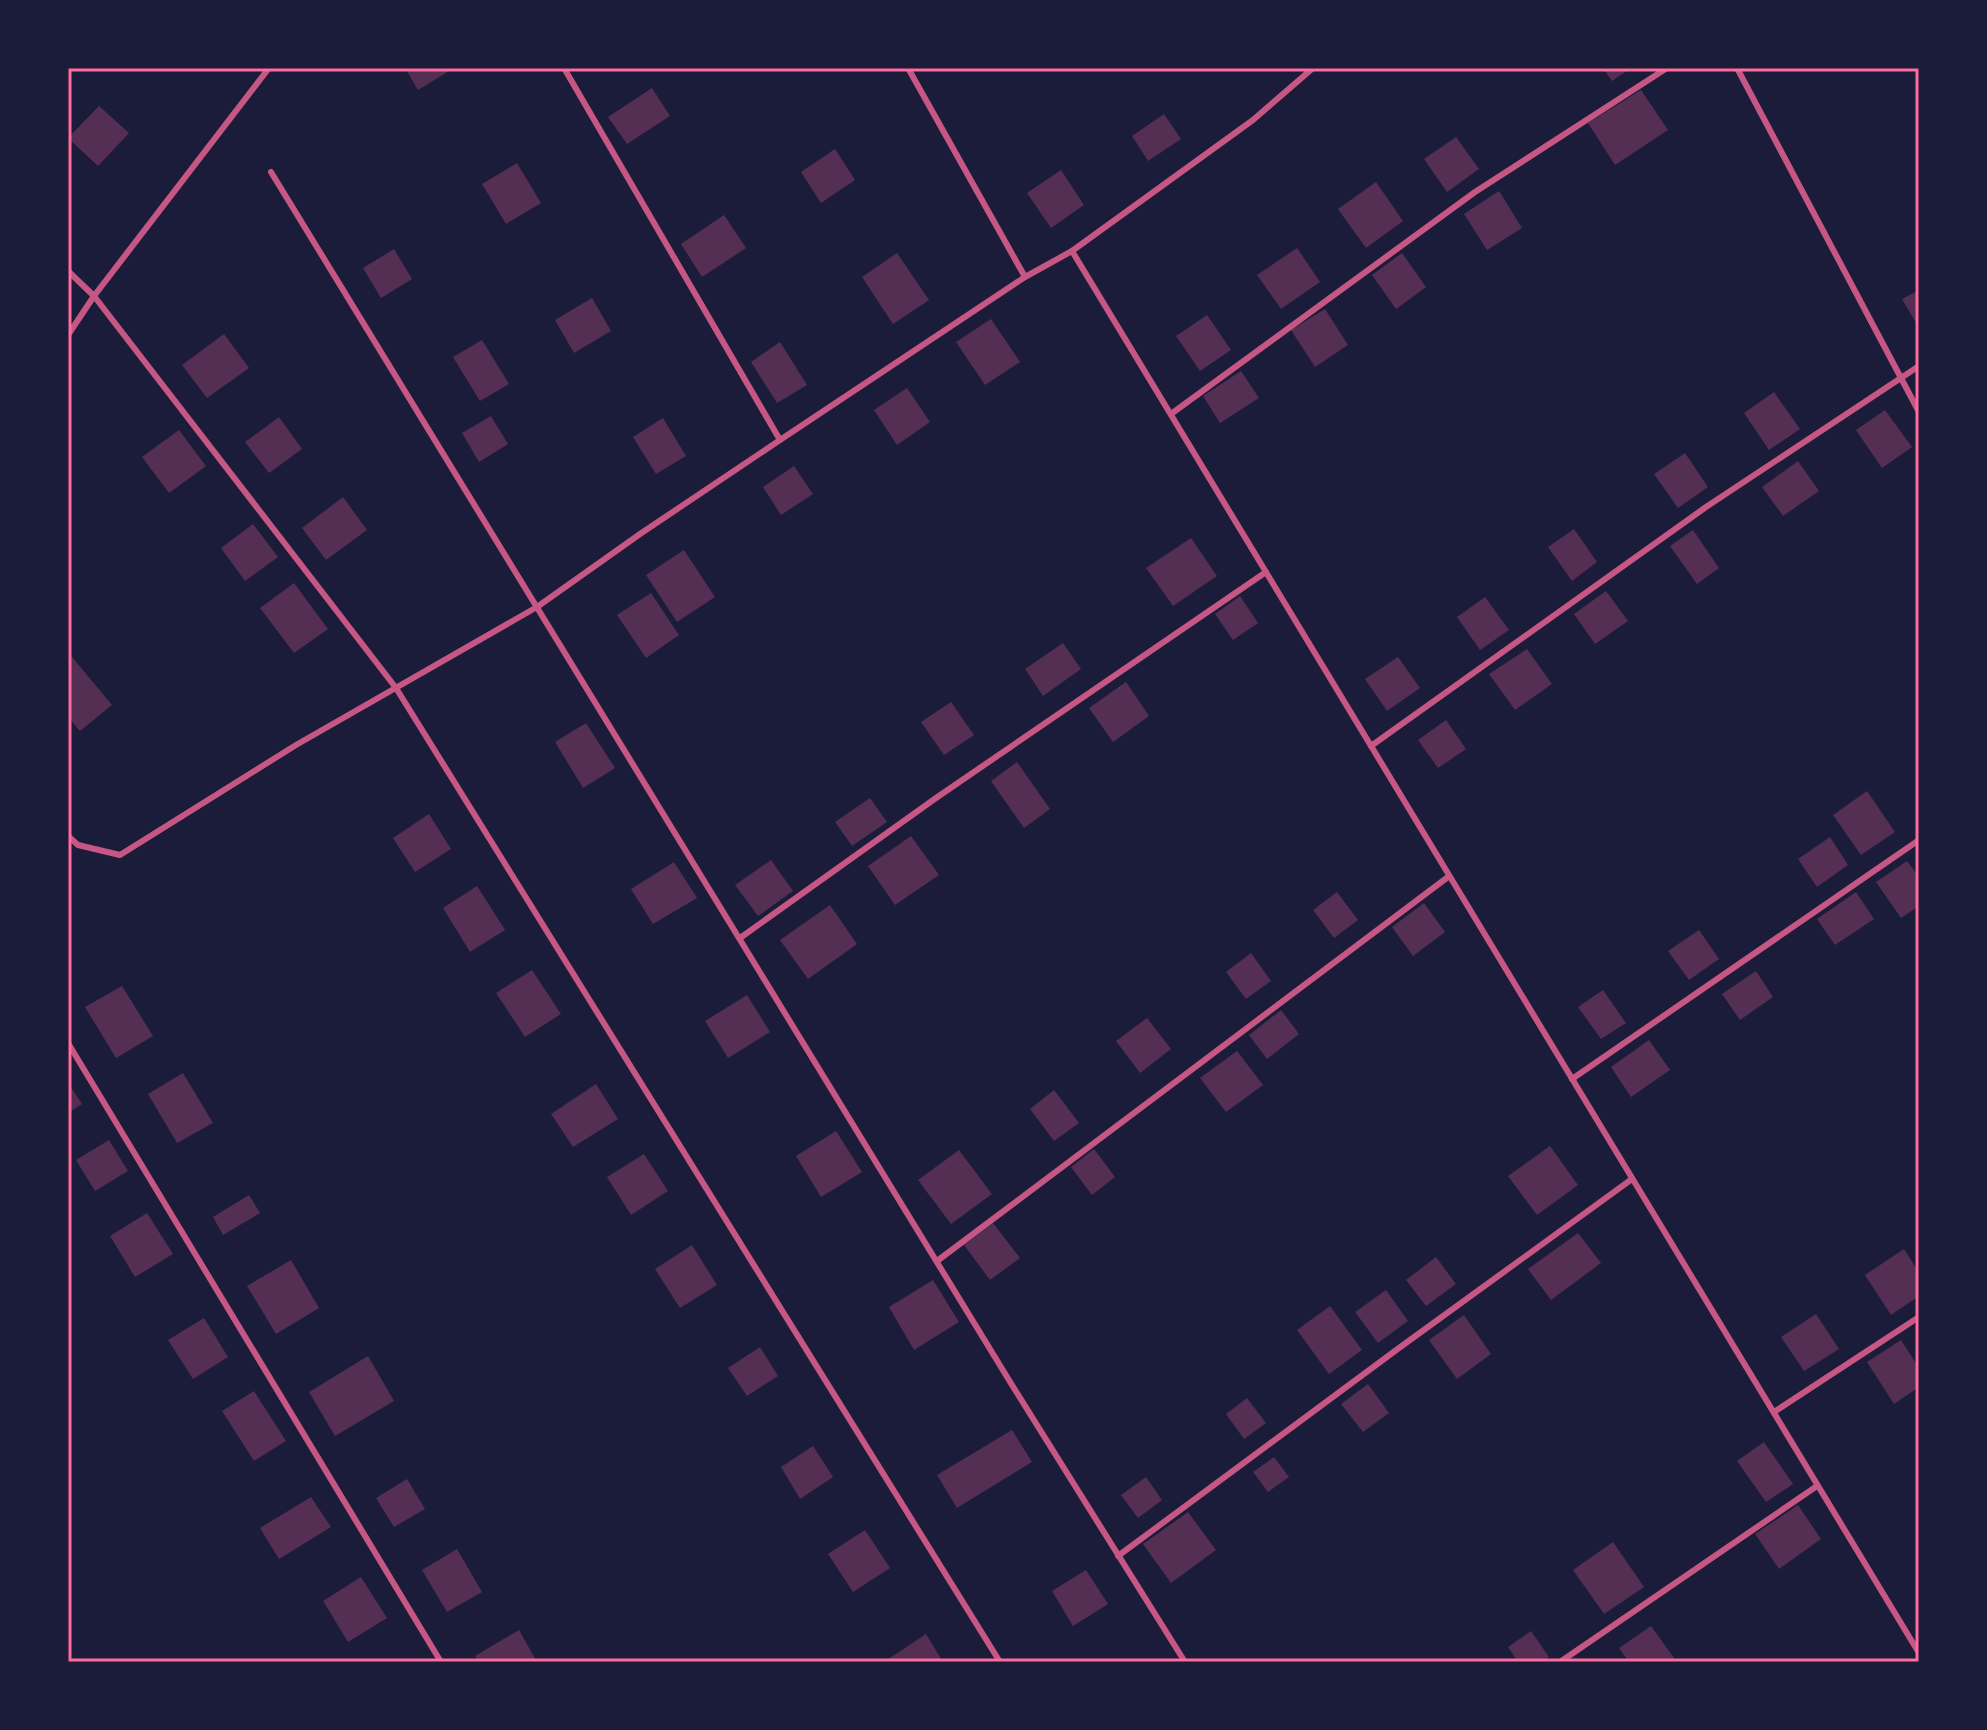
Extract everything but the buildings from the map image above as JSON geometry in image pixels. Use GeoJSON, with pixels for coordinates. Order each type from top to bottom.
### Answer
{"type":"FeatureCollection","features":[{"type":"Feature","properties":{"kind":"lane"},"geometry":{"type":"LineString","coordinates":[[68,335],[94,296],[269,68]]}},
{"type":"Feature","properties":{"kind":"lane"},"geometry":{"type":"LineString","coordinates":[[564,68],[780,440]]}},
{"type":"Feature","properties":{"kind":"lane"},"geometry":{"type":"LineString","coordinates":[[908,68],[1025,277]]}},
{"type":"Feature","properties":{"kind":"lane"},"geometry":{"type":"LineString","coordinates":[[68,836],[78,845],[120,855],[296,745],[537,607],[780,440],[1025,277],[1072,251],[1253,120],[1313,68]]}},
{"type":"Feature","properties":{"kind":"lane"},"geometry":{"type":"LineString","coordinates":[[1171,414],[1475,192],[1667,68]]}},
{"type":"Feature","properties":{"kind":"lane"},"geometry":{"type":"LineString","coordinates":[[1737,68],[1919,412]]}},
{"type":"Feature","properties":{"kind":"lane"},"geometry":{"type":"LineString","coordinates":[[271,172],[1185,1662]]}},
{"type":"Feature","properties":{"kind":"lane"},"geometry":{"type":"LineString","coordinates":[[1072,251],[1919,1653]]}},
{"type":"Feature","properties":{"kind":"lane"},"geometry":{"type":"LineString","coordinates":[[68,271],[94,296],[396,688],[1000,1662]]}},
{"type":"Feature","properties":{"kind":"lane"},"geometry":{"type":"LineString","coordinates":[[1371,746],[1706,507],[1919,366]]}},
{"type":"Feature","properties":{"kind":"lane"},"geometry":{"type":"LineString","coordinates":[[740,938],[949,789],[1266,572]]}},
{"type":"Feature","properties":{"kind":"lane"},"geometry":{"type":"LineString","coordinates":[[1572,1079],[1919,840]]}},
{"type":"Feature","properties":{"kind":"lane"},"geometry":{"type":"LineString","coordinates":[[937,1261],[1448,877]]}},
{"type":"Feature","properties":{"kind":"lane"},"geometry":{"type":"LineString","coordinates":[[68,1043],[441,1662]]}},
{"type":"Feature","properties":{"kind":"lane"},"geometry":{"type":"LineString","coordinates":[[1118,1556],[1632,1179]]}},
{"type":"Feature","properties":{"kind":"lane"},"geometry":{"type":"LineString","coordinates":[[1774,1412],[1919,1317]]}},
{"type":"Feature","properties":{"kind":"lane"},"geometry":{"type":"LineString","coordinates":[[1560,1662],[1817,1486]]}}]}
